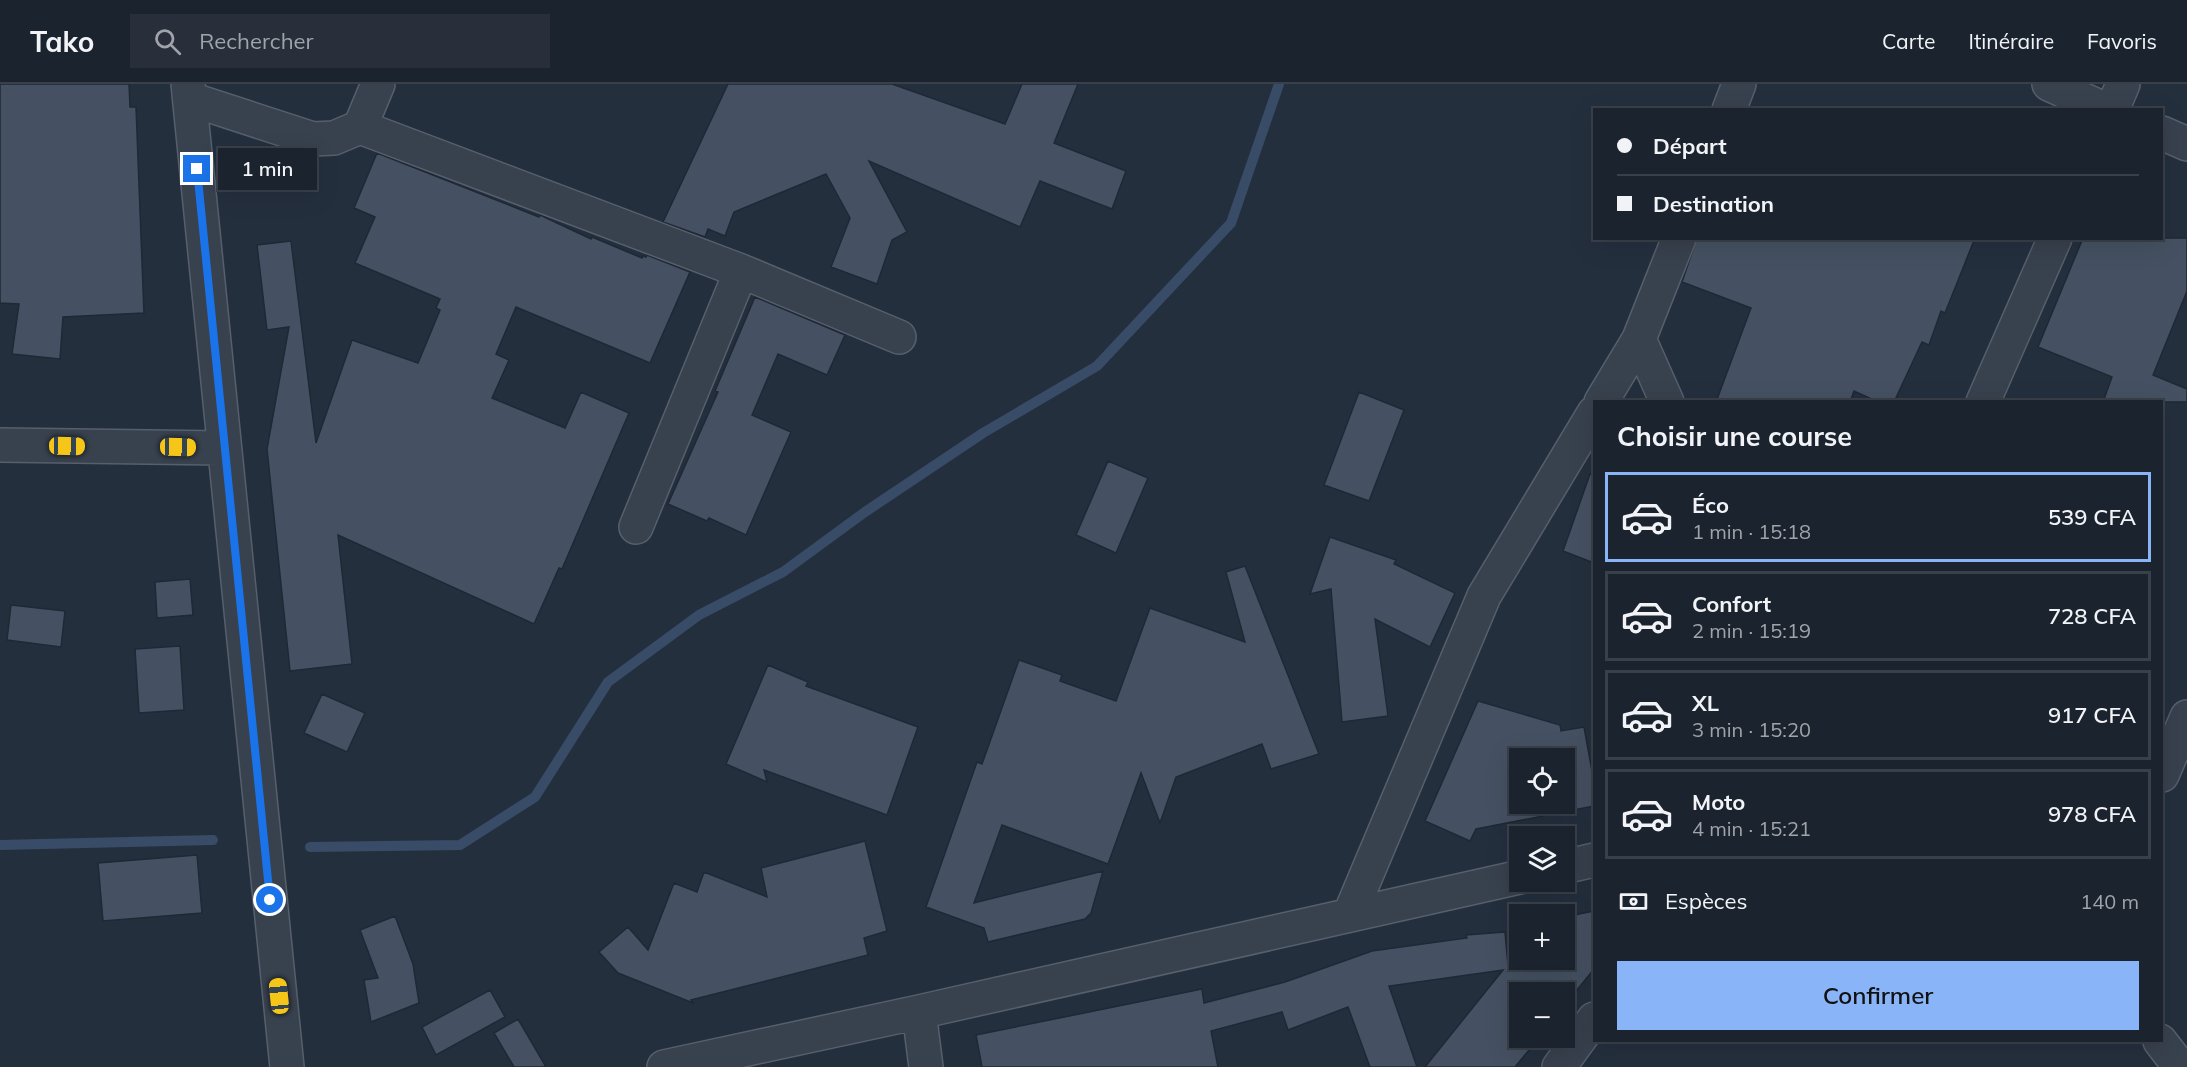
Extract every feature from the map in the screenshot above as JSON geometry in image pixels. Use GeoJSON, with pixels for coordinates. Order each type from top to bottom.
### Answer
{"type":"FeatureCollection","features":[{"type":"Feature","properties":{"kind":"street"},"geometry":{"type":"LineString","coordinates":[[360,127],[378,84]]}},
{"type":"Feature","properties":{"kind":"street"},"geometry":{"type":"LineString","coordinates":[[1730,108],[1739,84]]}},
{"type":"Feature","properties":{"kind":"street"},"geometry":{"type":"LineString","coordinates":[[2049,84],[2102,108]]}},
{"type":"Feature","properties":{"kind":"street"},"geometry":{"type":"LineString","coordinates":[[2113,108],[2123,84]]}},
{"type":"Feature","properties":{"kind":"street"},"geometry":{"type":"LineString","coordinates":[[287,1067],[223,448],[189,91],[314,139],[334,138],[360,127],[741,271],[898,337]]}},
{"type":"Feature","properties":{"kind":"street"},"geometry":{"type":"LineString","coordinates":[[2163,134],[2187,144]]}},
{"type":"Feature","properties":{"kind":"street"},"geometry":{"type":"LineString","coordinates":[[1602,400],[1639,339],[1678,240]]}},
{"type":"Feature","properties":{"kind":"street"},"geometry":{"type":"LineString","coordinates":[[1984,400],[2054,240]]}},
{"type":"Feature","properties":{"kind":"street"},"geometry":{"type":"LineString","coordinates":[[636,527],[741,271]]}},
{"type":"Feature","properties":{"kind":"street"},"geometry":{"type":"LineString","coordinates":[[1639,339],[1666,400]]}},
{"type":"Feature","properties":{"kind":"street"},"geometry":{"type":"LineString","coordinates":[[1350,914],[1484,596],[1593,415]]}},
{"type":"Feature","properties":{"kind":"street"},"geometry":{"type":"LineString","coordinates":[[0,445],[223,448]]}},
{"type":"Feature","properties":{"kind":"street"},"geometry":{"type":"LineString","coordinates":[[2163,774],[2187,717]]}},
{"type":"Feature","properties":{"kind":"street"},"geometry":{"type":"LineString","coordinates":[[1575,864],[1593,860]]}},
{"type":"Feature","properties":{"kind":"street"},"geometry":{"type":"LineString","coordinates":[[664,1067],[1509,879]]}},
{"type":"Feature","properties":{"kind":"street"},"geometry":{"type":"LineString","coordinates":[[919,1012],[926,1067]]}},
{"type":"Feature","properties":{"kind":"street"},"geometry":{"type":"LineString","coordinates":[[1559,1067],[1593,1019]]}},
{"type":"Feature","properties":{"kind":"street"},"geometry":{"type":"LineString","coordinates":[[2161,1042],[2180,1067]]}},
{"type":"Feature","properties":{"kind":"building"},"geometry":{"type":"Polygon","coordinates":[[[0,84],[129,84],[130,107],[136,107],[144,313],[63,317],[60,359],[12,354],[19,304],[0,303],[0,84]]]}},
{"type":"Feature","properties":{"kind":"building"},"geometry":{"type":"Polygon","coordinates":[[[728,84],[892,84],[1005,124],[1022,84],[1078,84],[1054,143],[1126,171],[1112,209],[1040,181],[1020,227],[869,161],[907,232],[892,240],[877,284],[831,267],[850,218],[826,174],[734,212],[725,236],[708,229],[705,237],[663,222],[728,84]]]}},
{"type":"Feature","properties":{"kind":"building"},"geometry":{"type":"Polygon","coordinates":[[[377,153],[539,217],[540,215],[591,239],[592,237],[642,258],[647,255],[690,272],[650,363],[516,307],[496,354],[509,360],[492,398],[565,428],[581,392],[629,413],[562,569],[559,568],[534,624],[338,535],[352,664],[290,671],[267,449],[289,327],[267,330],[257,245],[291,241],[316,443],[352,340],[418,363],[440,310],[436,308],[440,299],[355,263],[375,217],[354,208],[377,153]]]}},
{"type":"Feature","properties":{"kind":"building"},"geometry":{"type":"Polygon","coordinates":[[[2187,238],[2187,291],[2153,375],[2187,389],[2187,402],[2104,400],[2112,377],[2038,347],[2082,240],[2187,238]]]}},
{"type":"Feature","properties":{"kind":"building"},"geometry":{"type":"Polygon","coordinates":[[[1696,240],[1974,240],[1945,313],[1941,311],[1929,345],[1922,342],[1895,400],[1874,400],[1854,391],[1851,400],[1717,400],[1751,308],[1682,282],[1696,240]]]}},
{"type":"Feature","properties":{"kind":"building"},"geometry":{"type":"Polygon","coordinates":[[[755,297],[845,335],[827,375],[778,354],[752,415],[791,432],[746,535],[709,518],[707,521],[668,504],[718,392],[715,391],[755,297]]]}},
{"type":"Feature","properties":{"kind":"building"},"geometry":{"type":"Polygon","coordinates":[[[1359,392],[1404,410],[1369,501],[1324,485],[1359,392]]]}},
{"type":"Feature","properties":{"kind":"building"},"geometry":{"type":"Polygon","coordinates":[[[1108,461],[1148,478],[1116,553],[1076,535],[1108,461]]]}},
{"type":"Feature","properties":{"kind":"building"},"geometry":{"type":"Polygon","coordinates":[[[1590,474],[1593,475],[1593,563],[1563,551],[1590,474]]]}},
{"type":"Feature","properties":{"kind":"building"},"geometry":{"type":"Polygon","coordinates":[[[1330,537],[1396,560],[1394,564],[1455,593],[1430,647],[1375,619],[1388,716],[1342,722],[1331,589],[1310,594],[1330,537]]]}},
{"type":"Feature","properties":{"kind":"building"},"geometry":{"type":"Polygon","coordinates":[[[1245,566],[1319,754],[1271,769],[1262,744],[1176,777],[1160,823],[1141,773],[1108,864],[1002,825],[974,903],[1103,871],[1091,913],[1085,919],[988,942],[984,928],[926,907],[977,762],[982,764],[1019,660],[1062,675],[1060,681],[1116,701],[1150,608],[1245,642],[1226,572],[1245,566]]]}},
{"type":"Feature","properties":{"kind":"building"},"geometry":{"type":"Polygon","coordinates":[[[190,579],[193,615],[157,618],[155,582],[190,579]]]}},
{"type":"Feature","properties":{"kind":"building"},"geometry":{"type":"Polygon","coordinates":[[[11,605],[65,611],[61,647],[7,640],[11,605]]]}},
{"type":"Feature","properties":{"kind":"building"},"geometry":{"type":"Polygon","coordinates":[[[180,646],[184,710],[139,713],[135,649],[180,646]]]}},
{"type":"Feature","properties":{"kind":"building"},"geometry":{"type":"Polygon","coordinates":[[[768,665],[808,682],[806,686],[918,727],[887,815],[764,770],[767,782],[726,764],[768,665]]]}},
{"type":"Feature","properties":{"kind":"building"},"geometry":{"type":"Polygon","coordinates":[[[322,694],[365,713],[347,752],[304,733],[322,694]]]}},
{"type":"Feature","properties":{"kind":"building"},"geometry":{"type":"Polygon","coordinates":[[[1478,701],[1560,725],[1561,731],[1584,727],[1593,776],[1593,806],[1575,810],[1575,748],[1509,748],[1509,814],[1553,814],[1476,829],[1470,841],[1425,821],[1478,701]]]}},
{"type":"Feature","properties":{"kind":"building"},"geometry":{"type":"Polygon","coordinates":[[[865,841],[887,931],[864,938],[868,955],[691,1000],[693,1003],[618,973],[599,952],[628,927],[648,950],[674,883],[697,892],[704,872],[767,897],[761,868],[865,841]]]}},
{"type":"Feature","properties":{"kind":"building"},"geometry":{"type":"Polygon","coordinates":[[[197,855],[202,913],[103,921],[98,863],[197,855]]]}},
{"type":"Feature","properties":{"kind":"building"},"geometry":{"type":"Polygon","coordinates":[[[1593,911],[1593,970],[1575,992],[1575,982],[1509,982],[1509,1048],[1531,1048],[1515,1067],[1425,1067],[1503,970],[1389,986],[1417,1067],[1370,1067],[1348,1007],[1288,1030],[1282,1012],[1211,1031],[1218,1067],[982,1067],[976,1035],[1202,989],[1204,1003],[1285,982],[1372,951],[1467,938],[1466,935],[1505,932],[1509,970],[1575,970],[1575,915],[1593,911]]]}},
{"type":"Feature","properties":{"kind":"building"},"geometry":{"type":"Polygon","coordinates":[[[395,916],[413,964],[419,1003],[371,1022],[364,980],[378,978],[360,930],[395,916]]]}},
{"type":"Feature","properties":{"kind":"building"},"geometry":{"type":"Polygon","coordinates":[[[490,990],[505,1017],[436,1055],[422,1027],[490,990]]]}},
{"type":"Feature","properties":{"kind":"building"},"geometry":{"type":"Polygon","coordinates":[[[518,1019],[546,1067],[514,1067],[494,1033],[518,1019]]]}},
{"type":"Feature","properties":{"kind":"waterway"},"geometry":{"type":"LineString","coordinates":[[310,847],[460,845],[535,797],[608,682],[699,615],[783,572],[865,512],[983,433],[1097,366],[1231,223],[1279,84]]}},
{"type":"Feature","properties":{"kind":"waterway"},"geometry":{"type":"LineString","coordinates":[[0,845],[213,840]]}},
{"type":"Feature","properties":{"kind":"route"},"geometry":{"type":"LineString","coordinates":[[197,169],[223,448],[270,900]]}}]}
